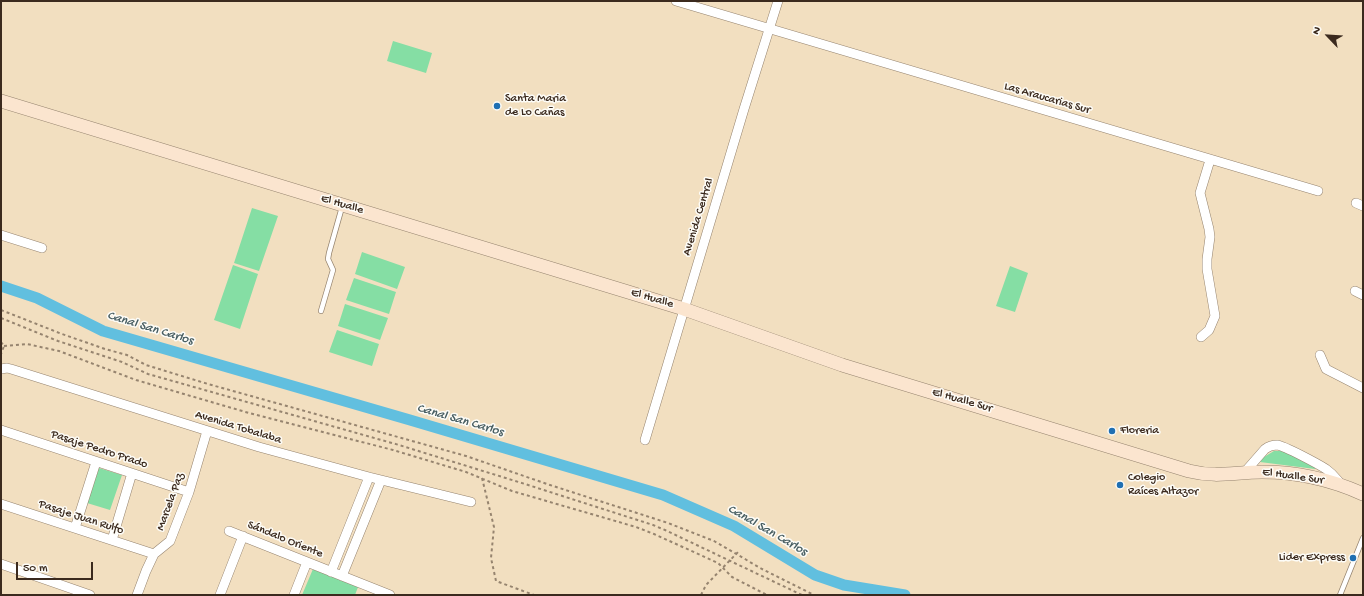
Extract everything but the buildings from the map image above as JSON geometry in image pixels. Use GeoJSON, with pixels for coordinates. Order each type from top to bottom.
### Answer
{"type":"FeatureCollection","features":[{"type":"Feature","properties":{"kind":"street","name":"Las Araucarias Sur"},"geometry":{"type":"LineString","coordinates":[[676,1],[769,30],[1318,191]]}},
{"type":"Feature","properties":{"kind":"street","name":"Avenida Central"},"geometry":{"type":"LineString","coordinates":[[645,440],[778,1]]}},
{"type":"Feature","properties":{"kind":"street","name":"El Hualle"},"geometry":{"type":"LineString","coordinates":[[1,101],[684,308]]}},
{"type":"Feature","properties":{"kind":"street"},"geometry":{"type":"LineString","coordinates":[[1201,338],[1209,330],[1215,316],[1206,259],[1210,237],[1200,193],[1210,160]]}},
{"type":"Feature","properties":{"kind":"street"},"geometry":{"type":"LineString","coordinates":[[1,235],[42,248]]}},
{"type":"Feature","properties":{"kind":"street","name":"El Hualle Sur"},"geometry":{"type":"LineString","coordinates":[[684,308],[842,365],[1189,471],[1210,475],[1261,472],[1294,475],[1342,486],[1363,494]]}},
{"type":"Feature","properties":{"kind":"street"},"geometry":{"type":"LineString","coordinates":[[1320,355],[1326,368],[1363,388]]}},
{"type":"Feature","properties":{"kind":"street","name":"Avenida Tobalaba"},"geometry":{"type":"LineString","coordinates":[[1,369],[11,369],[259,448],[470,502]]}},
{"type":"Feature","properties":{"kind":"street","name":"Pasaje Pedro Prado"},"geometry":{"type":"LineString","coordinates":[[1,430],[189,492]]}},
{"type":"Feature","properties":{"kind":"street","name":"Marcela Paz"},"geometry":{"type":"LineString","coordinates":[[154,554],[170,542],[189,492],[207,431]]}},
{"type":"Feature","properties":{"kind":"street","name":"El Hualle Sur"},"geometry":{"type":"LineString","coordinates":[[1244,473],[1268,446],[1276,445],[1284,447],[1326,469],[1342,486]]}},
{"type":"Feature","properties":{"kind":"street"},"geometry":{"type":"LineString","coordinates":[[75,528],[96,462]]}},
{"type":"Feature","properties":{"kind":"street"},"geometry":{"type":"LineString","coordinates":[[112,540],[132,473]]}},
{"type":"Feature","properties":{"kind":"street","name":"Sándalo Oriente"},"geometry":{"type":"LineString","coordinates":[[331,572],[369,477]]}},
{"type":"Feature","properties":{"kind":"street"},"geometry":{"type":"LineString","coordinates":[[342,576],[380,480]]}},
{"type":"Feature","properties":{"kind":"street","name":"Pasaje Juan Rulfo"},"geometry":{"type":"LineString","coordinates":[[1,504],[154,554]]}},
{"type":"Feature","properties":{"kind":"street","name":"Sándalo Oriente"},"geometry":{"type":"LineString","coordinates":[[229,531],[390,595]]}},
{"type":"Feature","properties":{"kind":"street"},"geometry":{"type":"LineString","coordinates":[[220,595],[243,536]]}},
{"type":"Feature","properties":{"kind":"street"},"geometry":{"type":"LineString","coordinates":[[137,595],[154,554]]}},
{"type":"Feature","properties":{"kind":"street"},"geometry":{"type":"LineString","coordinates":[[294,595],[308,562]]}},
{"type":"Feature","properties":{"kind":"street"},"geometry":{"type":"LineString","coordinates":[[1,564],[90,595]]}},
{"type":"Feature","properties":{"kind":"lane"},"geometry":{"type":"LineString","coordinates":[[321,311],[333,270],[328,259],[329,253],[343,205]]}},
{"type":"Feature","properties":{"kind":"lane"},"geometry":{"type":"LineString","coordinates":[[1340,595],[1363,538]]}},
{"type":"Feature","properties":{"kind":"path"},"geometry":{"type":"LineString","coordinates":[[1,310],[62,334],[127,355],[146,365],[208,384],[466,456],[668,523],[714,541],[780,579],[814,595]]}},
{"type":"Feature","properties":{"kind":"path"},"geometry":{"type":"LineString","coordinates":[[1,318],[58,341],[136,367],[148,374],[398,445],[653,525],[802,595]]}},
{"type":"Feature","properties":{"kind":"path"},"geometry":{"type":"LineString","coordinates":[[1,342],[4,346]]}},
{"type":"Feature","properties":{"kind":"path"},"geometry":{"type":"LineString","coordinates":[[4,346],[27,344],[59,351],[136,380],[249,413],[373,445],[482,478],[512,491],[636,527],[718,563],[732,577],[767,595]]}},
{"type":"Feature","properties":{"kind":"path"},"geometry":{"type":"LineString","coordinates":[[1,354],[4,346]]}},
{"type":"Feature","properties":{"kind":"path"},"geometry":{"type":"LineString","coordinates":[[482,478],[494,527],[491,558],[496,581],[534,595]]}},
{"type":"Feature","properties":{"kind":"path"},"geometry":{"type":"LineString","coordinates":[[701,595],[706,585],[739,551]]}},
{"type":"Feature","properties":{"kind":"green space"},"geometry":{"type":"Polygon","coordinates":[[[393,41],[432,53],[426,73],[387,61],[393,41]]]}},
{"type":"Feature","properties":{"kind":"green space"},"geometry":{"type":"Polygon","coordinates":[[[252,208],[278,216],[259,271],[234,263],[252,208]]]}},
{"type":"Feature","properties":{"kind":"green space"},"geometry":{"type":"Polygon","coordinates":[[[362,252],[405,267],[397,289],[355,274],[362,252]]]}},
{"type":"Feature","properties":{"kind":"green space"},"geometry":{"type":"Polygon","coordinates":[[[233,265],[258,274],[240,329],[214,320],[233,265]]]}},
{"type":"Feature","properties":{"kind":"green space"},"geometry":{"type":"Polygon","coordinates":[[[1010,266],[1028,273],[1015,312],[996,306],[1010,266]]]}},
{"type":"Feature","properties":{"kind":"green space"},"geometry":{"type":"Polygon","coordinates":[[[354,278],[396,292],[389,314],[346,300],[354,278]]]}},
{"type":"Feature","properties":{"kind":"green space"},"geometry":{"type":"Polygon","coordinates":[[[345,304],[388,318],[380,340],[338,326],[345,304]]]}},
{"type":"Feature","properties":{"kind":"green space"},"geometry":{"type":"Polygon","coordinates":[[[337,330],[379,344],[372,366],[329,352],[337,330]]]}},
{"type":"Feature","properties":{"kind":"green space"},"geometry":{"type":"Polygon","coordinates":[[[1274,451],[1285,451],[1315,466],[1315,469],[1260,462],[1264,457],[1274,451]]]}},
{"type":"Feature","properties":{"kind":"green space"},"geometry":{"type":"Polygon","coordinates":[[[99,468],[122,475],[110,510],[87,503],[99,468]]]}},
{"type":"Feature","properties":{"kind":"green space"},"geometry":{"type":"Polygon","coordinates":[[[313,569],[358,587],[355,595],[302,595],[313,569]]]}},
{"type":"Feature","properties":{"kind":"waterway","name":"Canal San Carlos"},"geometry":{"type":"LineString","coordinates":[[1,286],[37,298],[103,331],[663,495],[734,526],[815,575],[844,585],[905,595]]}},
{"type":"Feature","properties":{"kind":"place","name":"Santa Maria de Lo Cañas"},"geometry":{"type":"Point","coordinates":[497,106]}},
{"type":"Feature","properties":{"kind":"place","name":"Floreria"},"geometry":{"type":"Point","coordinates":[1112,431]}},
{"type":"Feature","properties":{"kind":"place","name":"Colegio Raíces Altazor"},"geometry":{"type":"Point","coordinates":[1120,485]}},
{"type":"Feature","properties":{"kind":"place","name":"Lider Express"},"geometry":{"type":"Point","coordinates":[1353,558]}}]}
